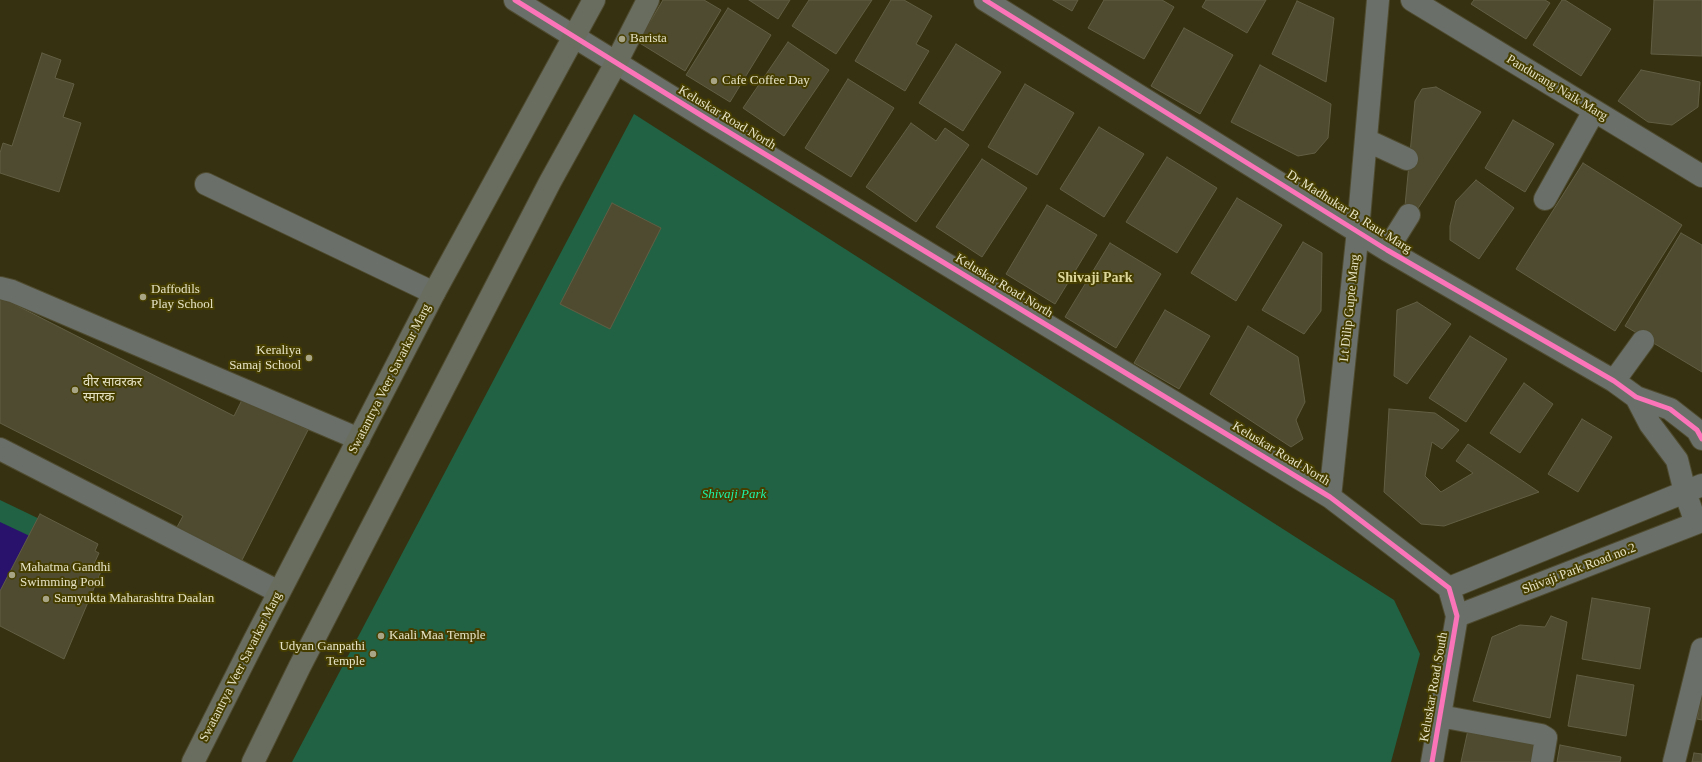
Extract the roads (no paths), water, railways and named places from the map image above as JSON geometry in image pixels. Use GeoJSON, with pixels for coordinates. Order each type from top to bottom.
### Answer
{"type":"FeatureCollection","features":[{"type":"Feature","properties":{"kind":"main road","name":"Swatantrya Veer Savarkar Marg"},"geometry":{"type":"LineString","coordinates":[[193,762],[279,592],[434,293],[594,0]]}},
{"type":"Feature","properties":{"kind":"main road"},"geometry":{"type":"LineString","coordinates":[[253,762],[304,659],[550,182],[616,63],[648,0]]}},
{"type":"Feature","properties":{"kind":"street","name":"Keluskar Road North"},"geometry":{"type":"LineString","coordinates":[[515,0],[575,36],[616,63],[1330,497],[1448,588]]}},
{"type":"Feature","properties":{"kind":"street","name":"Dr Madhukar B. Raut Marg"},"geometry":{"type":"LineString","coordinates":[[985,0],[1358,230],[1387,250],[1614,381],[1636,397],[1670,409],[1700,430]]}},
{"type":"Feature","properties":{"kind":"street","name":"Lt Dilip Gupte Marg"},"geometry":{"type":"LineString","coordinates":[[1330,497],[1358,230],[1378,0]]}},
{"type":"Feature","properties":{"kind":"street","name":"Pandurang Naik Marg"},"geometry":{"type":"LineString","coordinates":[[1412,0],[1702,176]]}},
{"type":"Feature","properties":{"kind":"street"},"geometry":{"type":"LineString","coordinates":[[1545,199],[1594,111]]}},
{"type":"Feature","properties":{"kind":"street"},"geometry":{"type":"LineString","coordinates":[[1366,140],[1407,159]]}},
{"type":"Feature","properties":{"kind":"street"},"geometry":{"type":"LineString","coordinates":[[206,184],[434,293]]}},
{"type":"Feature","properties":{"kind":"street"},"geometry":{"type":"LineString","coordinates":[[1387,250],[1409,215]]}},
{"type":"Feature","properties":{"kind":"street"},"geometry":{"type":"LineString","coordinates":[[0,288],[20,294],[359,439]]}},
{"type":"Feature","properties":{"kind":"street"},"geometry":{"type":"LineString","coordinates":[[1614,381],[1643,341]]}},
{"type":"Feature","properties":{"kind":"street"},"geometry":{"type":"LineString","coordinates":[[1636,397],[1650,424],[1676,460],[1693,488],[1699,522]]}},
{"type":"Feature","properties":{"kind":"street"},"geometry":{"type":"LineString","coordinates":[[1676,460],[1700,430]]}},
{"type":"Feature","properties":{"kind":"street"},"geometry":{"type":"LineString","coordinates":[[0,449],[279,592]]}},
{"type":"Feature","properties":{"kind":"street"},"geometry":{"type":"LineString","coordinates":[[1457,616],[1448,588],[1693,488]]}},
{"type":"Feature","properties":{"kind":"street","name":"Shivaji Park Road no.2"},"geometry":{"type":"LineString","coordinates":[[1457,616],[1699,522]]}},
{"type":"Feature","properties":{"kind":"street","name":"Keluskar Road South"},"geometry":{"type":"LineString","coordinates":[[1432,762],[1457,616]]}},
{"type":"Feature","properties":{"kind":"street"},"geometry":{"type":"LineString","coordinates":[[1674,762],[1702,649]]}},
{"type":"Feature","properties":{"kind":"street"},"geometry":{"type":"LineString","coordinates":[[1440,716],[1541,735],[1546,738],[1542,762]]}},
{"type":"Feature","properties":{"kind":"place","name":"Barista"},"geometry":{"type":"Point","coordinates":[622,39]}},
{"type":"Feature","properties":{"kind":"place","name":"Cafe Coffee Day"},"geometry":{"type":"Point","coordinates":[714,81]}},
{"type":"Feature","properties":{"kind":"place","name":"Daffodils Play School"},"geometry":{"type":"Point","coordinates":[143,297]}},
{"type":"Feature","properties":{"kind":"place","name":"Keraliya Samaj School"},"geometry":{"type":"Point","coordinates":[309,358]}},
{"type":"Feature","properties":{"kind":"place","name":"वीर सावरकर स्मारक"},"geometry":{"type":"Point","coordinates":[75,390]}},
{"type":"Feature","properties":{"kind":"place","name":"Mahatma Gandhi Swimming Pool"},"geometry":{"type":"Point","coordinates":[12,575]}},
{"type":"Feature","properties":{"kind":"place","name":"Samyukta Maharashtra Daalan"},"geometry":{"type":"Point","coordinates":[46,599]}},
{"type":"Feature","properties":{"kind":"place","name":"Kaali Maa Temple"},"geometry":{"type":"Point","coordinates":[381,636]}},
{"type":"Feature","properties":{"kind":"place","name":"Udyan Ganpathi Temple"},"geometry":{"type":"Point","coordinates":[373,654]}},
{"type":"Feature","properties":{"kind":"district","name":"Shivaji Park"},"geometry":{"type":"Point","coordinates":[1095,278]}}]}
